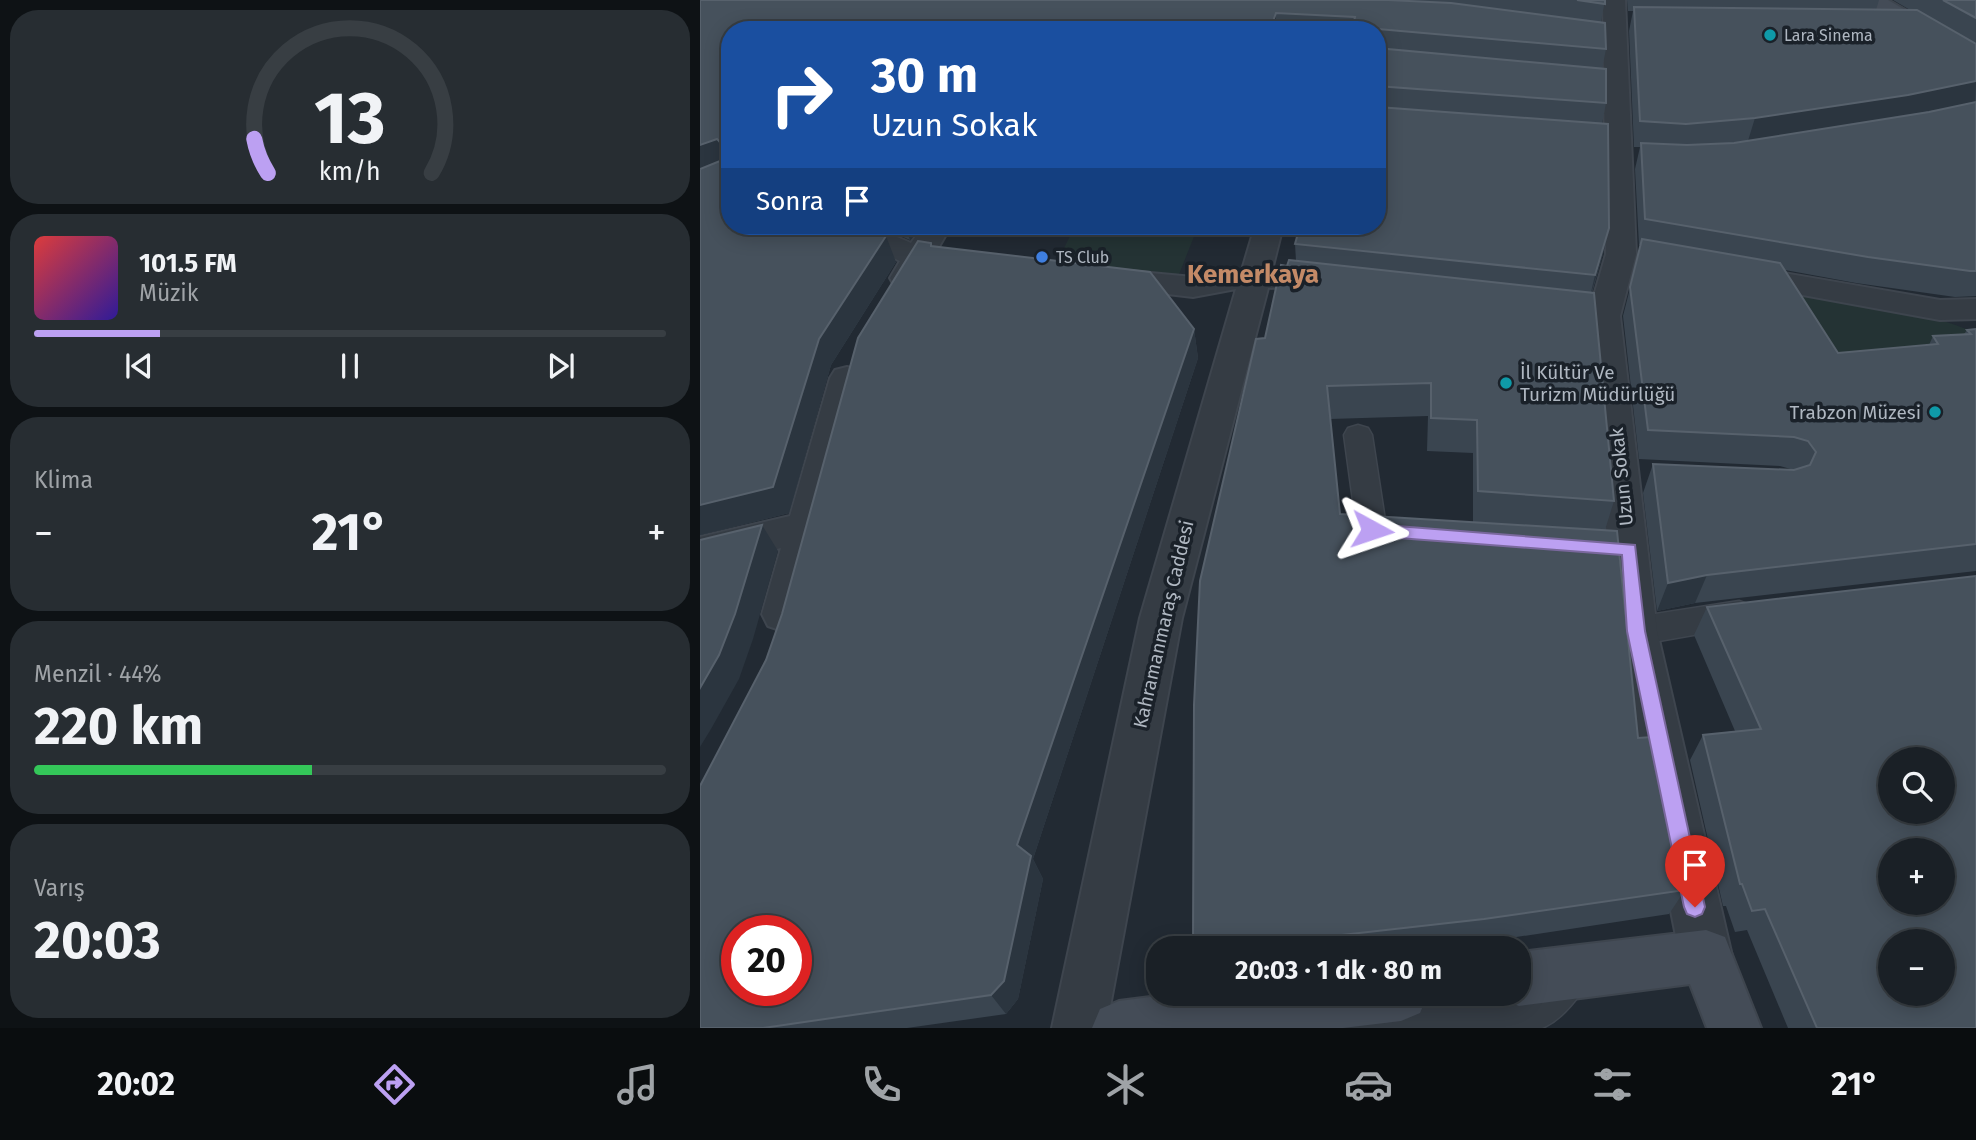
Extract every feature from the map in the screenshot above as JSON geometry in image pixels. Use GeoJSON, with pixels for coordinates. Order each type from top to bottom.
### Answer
{"type":"FeatureCollection","features":[{"type":"Feature","properties":{"kind":"main road"},"geometry":{"type":"LineString","coordinates":[[1872,0],[1976,61]]}},
{"type":"Feature","properties":{"kind":"main road"},"geometry":{"type":"LineString","coordinates":[[1907,0],[1976,40]]}},
{"type":"Feature","properties":{"kind":"main road"},"geometry":{"type":"LineString","coordinates":[[1531,978],[1706,956]]}},
{"type":"Feature","properties":{"kind":"main road","name":"Uzun Sokak"},"geometry":{"type":"LineString","coordinates":[[1706,956],[1734,1028]]}},
{"type":"Feature","properties":{"kind":"main road"},"geometry":{"type":"LineString","coordinates":[[1119,1028],[1249,1021],[1333,1006]]}},
{"type":"Feature","properties":{"kind":"street"},"geometry":{"type":"LineString","coordinates":[[1587,35],[1614,20],[1642,21]]}},
{"type":"Feature","properties":{"kind":"street","name":"Uzun Sokak"},"geometry":{"type":"LineString","coordinates":[[1614,20],[1604,84],[1618,148],[1635,256],[1591,315],[1621,475],[1616,549],[1706,956]]}},
{"type":"Feature","properties":{"kind":"street"},"geometry":{"type":"LineString","coordinates":[[1864,23],[1913,24]]}},
{"type":"Feature","properties":{"kind":"street"},"geometry":{"type":"LineString","coordinates":[[892,235],[927,242],[994,265]]}},
{"type":"Feature","properties":{"kind":"street","name":"Kahramanmaraş Caddesi"},"geometry":{"type":"LineString","coordinates":[[1079,1028],[1161,618],[1266,235]]}},
{"type":"Feature","properties":{"kind":"street"},"geometry":{"type":"LineString","coordinates":[[884,312],[927,242]]}},
{"type":"Feature","properties":{"kind":"street"},"geometry":{"type":"LineString","coordinates":[[1717,271],[1940,310],[1976,309]]}},
{"type":"Feature","properties":{"kind":"street"},"geometry":{"type":"LineString","coordinates":[[1084,275],[1193,287],[1254,277],[1308,283]]}},
{"type":"Feature","properties":{"kind":"street"},"geometry":{"type":"LineString","coordinates":[[1940,310],[1976,326]]}},
{"type":"Feature","properties":{"kind":"street"},"geometry":{"type":"LineString","coordinates":[[773,651],[850,366],[864,344]]}},
{"type":"Feature","properties":{"kind":"street"},"geometry":{"type":"LineString","coordinates":[[1621,475],[1661,477]]}},
{"type":"Feature","properties":{"kind":"street"},"geometry":{"type":"LineString","coordinates":[[700,552],[805,527]]}},
{"type":"Feature","properties":{"kind":"lane"},"geometry":{"type":"LineString","coordinates":[[1358,435],[1372,530],[1426,534]]}},
{"type":"Feature","properties":{"kind":"lane"},"geometry":{"type":"LineString","coordinates":[[1636,631],[1762,611]]}},
{"type":"Feature","properties":{"kind":"lane"},"geometry":{"type":"LineString","coordinates":[[1350,1028],[1535,1010],[1572,973]]}},
{"type":"Feature","properties":{"kind":"shaded area"},"geometry":{"type":"Polygon","coordinates":[[[1070,235],[1195,235],[1176,282],[1055,266],[1070,235]]]}},
{"type":"Feature","properties":{"kind":"shaded area"},"geometry":{"type":"Polygon","coordinates":[[[1747,290],[1893,308],[1976,333],[1976,515],[1747,290]]]}},
{"type":"Feature","properties":{"kind":"building"},"geometry":{"type":"Polygon","coordinates":[[[700,0],[1388,0],[1451,3],[1605,23],[1606,49],[1386,30],[1386,21],[1354,21],[1355,17],[1276,13],[1273,21],[721,21],[721,235],[886,236],[819,339],[773,487],[700,505],[700,169],[720,161],[720,142],[717,139],[700,145],[700,0]]]}},
{"type":"Feature","properties":{"kind":"building"},"geometry":{"type":"Polygon","coordinates":[[[1577,0],[1605,0],[1605,4],[1577,0]]]}},
{"type":"Feature","properties":{"kind":"building"},"geometry":{"type":"Polygon","coordinates":[[[1943,0],[1976,0],[1976,18],[1943,0]]]}},
{"type":"Feature","properties":{"kind":"building"},"geometry":{"type":"Polygon","coordinates":[[[1634,7],[1917,10],[1976,44],[1976,81],[1908,95],[1755,118],[1686,124],[1640,121],[1634,7]]]}},
{"type":"Feature","properties":{"kind":"building"},"geometry":{"type":"Polygon","coordinates":[[[1386,49],[1606,69],[1606,103],[1386,87],[1386,49]]]}},
{"type":"Feature","properties":{"kind":"building"},"geometry":{"type":"Polygon","coordinates":[[[1976,102],[1976,271],[1868,257],[1645,219],[1641,143],[1734,143],[1976,102]]]}},
{"type":"Feature","properties":{"kind":"building"},"geometry":{"type":"Polygon","coordinates":[[[1386,108],[1608,124],[1609,228],[1595,275],[1295,244],[1298,235],[1386,235],[1386,108]]]}},
{"type":"Feature","properties":{"kind":"building"},"geometry":{"type":"Polygon","coordinates":[[[1642,239],[1780,263],[1838,353],[1938,344],[1933,336],[1971,334],[1967,330],[1976,329],[1976,544],[1707,575],[1668,583],[1653,464],[1794,470],[1810,465],[1816,452],[1808,441],[1794,437],[1648,430],[1630,287],[1642,239]]]}},
{"type":"Feature","properties":{"kind":"building"},"geometry":{"type":"Polygon","coordinates":[[[918,241],[931,243],[931,246],[1150,272],[1194,329],[1017,845],[1031,856],[1004,981],[991,995],[763,1028],[700,1028],[700,786],[766,660],[782,614],[858,338],[918,241]]]}},
{"type":"Feature","properties":{"kind":"building"},"geometry":{"type":"Polygon","coordinates":[[[1289,260],[1594,293],[1614,501],[1478,491],[1477,420],[1431,418],[1431,383],[1327,386],[1340,514],[1617,531],[1638,738],[1652,737],[1685,890],[1484,919],[1333,936],[1193,936],[1194,705],[1200,581],[1256,339],[1265,338],[1281,265],[1287,266],[1289,260]]]}},
{"type":"Feature","properties":{"kind":"building"},"geometry":{"type":"Polygon","coordinates":[[[762,525],[735,614],[719,655],[700,688],[700,540],[762,525]]]}},
{"type":"Feature","properties":{"kind":"building"},"geometry":{"type":"Polygon","coordinates":[[[1976,576],[1976,1028],[1817,1028],[1765,909],[1752,911],[1740,884],[1703,735],[1761,729],[1707,607],[1976,576]]]}},
{"type":"Feature","properties":{"kind":"place","name":"Lara Sinema"},"geometry":{"type":"Point","coordinates":[1770,35]}},
{"type":"Feature","properties":{"kind":"place","name":"TS Club"},"geometry":{"type":"Point","coordinates":[1042,257]}},
{"type":"Feature","properties":{"kind":"place","name":"İl Kültür Ve Turizm Müdürlüğü"},"geometry":{"type":"Point","coordinates":[1506,383]}},
{"type":"Feature","properties":{"kind":"place","name":"Trabzon Müzesi"},"geometry":{"type":"Point","coordinates":[1935,412]}},
{"type":"Feature","properties":{"kind":"district","name":"Kemerkaya"},"geometry":{"type":"Point","coordinates":[1253,274]}},
{"type":"Feature","properties":{"kind":"route"},"geometry":{"type":"LineString","coordinates":[[1372,530],[1629,550],[1636,631],[1695,907]]}}]}
